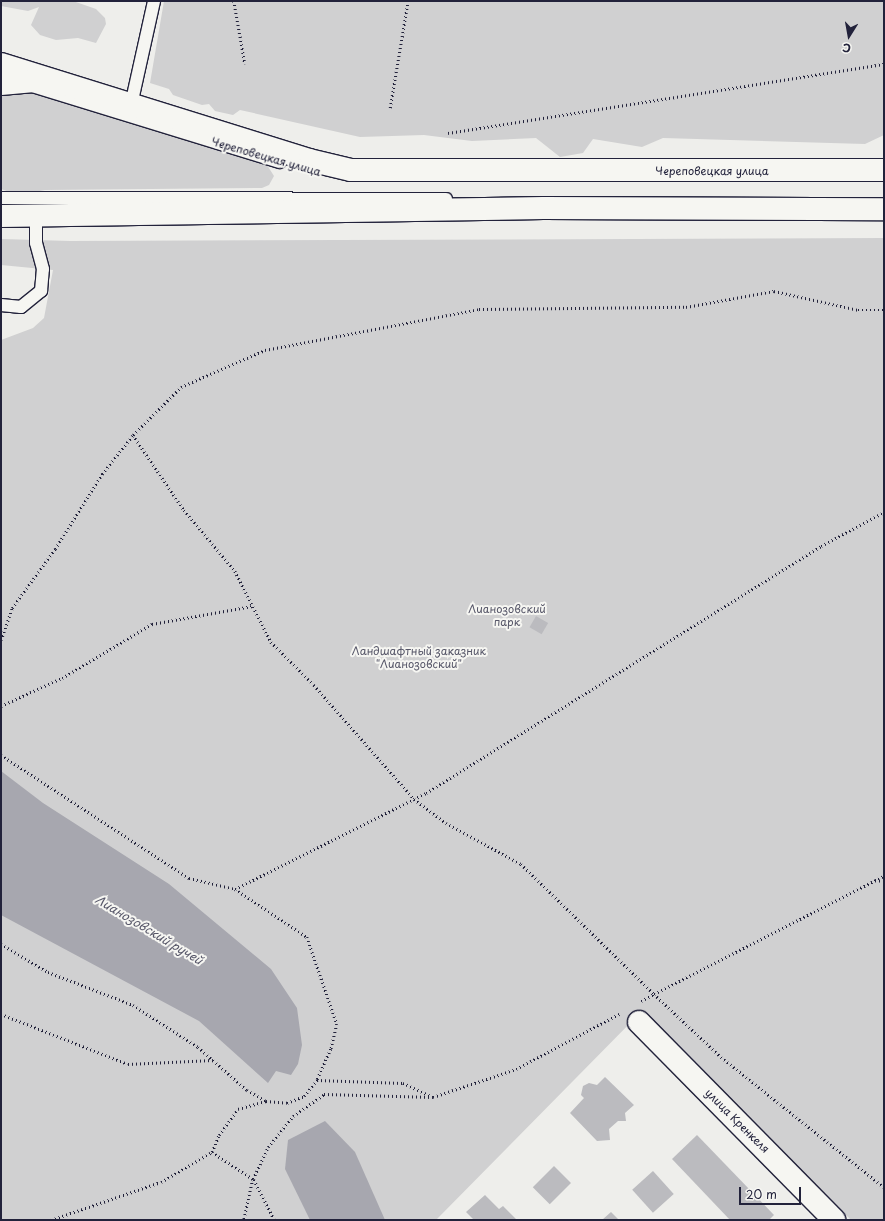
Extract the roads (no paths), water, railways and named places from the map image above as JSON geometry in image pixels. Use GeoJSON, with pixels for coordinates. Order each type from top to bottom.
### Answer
{"type":"FeatureCollection","features":[{"type":"Feature","properties":{"kind":"main road","name":"Череповецкая улица"},"geometry":{"type":"LineString","coordinates":[[1,64],[302,158],[351,170],[540,172],[884,170]]}},
{"type":"Feature","properties":{"kind":"main road"},"geometry":{"type":"LineString","coordinates":[[7,80],[55,81]]}},
{"type":"Feature","properties":{"kind":"main road"},"geometry":{"type":"LineString","coordinates":[[1,199],[36,216]]}},
{"type":"Feature","properties":{"kind":"main road"},"geometry":{"type":"LineString","coordinates":[[1,216],[544,208],[884,209]]}},
{"type":"Feature","properties":{"kind":"main road","name":"улица Кренкеля"},"geometry":{"type":"LineString","coordinates":[[639,1022],[834,1220]]}},
{"type":"Feature","properties":{"kind":"lane"},"geometry":{"type":"LineString","coordinates":[[131,105],[154,1]]}},
{"type":"Feature","properties":{"kind":"lane","name":"Череповецкая улица"},"geometry":{"type":"LineString","coordinates":[[7,80],[316,172],[358,179],[491,181],[540,172]]}},
{"type":"Feature","properties":{"kind":"lane"},"geometry":{"type":"LineString","coordinates":[[1,199],[492,199],[544,208]]}},
{"type":"Feature","properties":{"kind":"lane"},"geometry":{"type":"LineString","coordinates":[[1,305],[21,307],[41,291],[43,269],[36,243],[36,216]]}},
{"type":"Feature","properties":{"kind":"water","name":"Лианозовский ручей"},"geometry":{"type":"Polygon","coordinates":[[[1,771],[43,803],[169,884],[271,969],[297,1008],[302,1045],[298,1064],[291,1075],[276,1071],[268,1083],[199,1021],[1,915],[1,771]]]}},
{"type":"Feature","properties":{"kind":"water"},"geometry":{"type":"Polygon","coordinates":[[[325,1121],[355,1152],[385,1220],[310,1220],[285,1169],[288,1140],[325,1121]]]}},
{"type":"Feature","properties":{"kind":"park label","name":"Лианозовский парк"},"geometry":{"type":"Point","coordinates":[507,616]}},
{"type":"Feature","properties":{"kind":"park label","name":"Ландшафтный заказник \"Лианозовский\""},"geometry":{"type":"Point","coordinates":[419,658]}}]}
